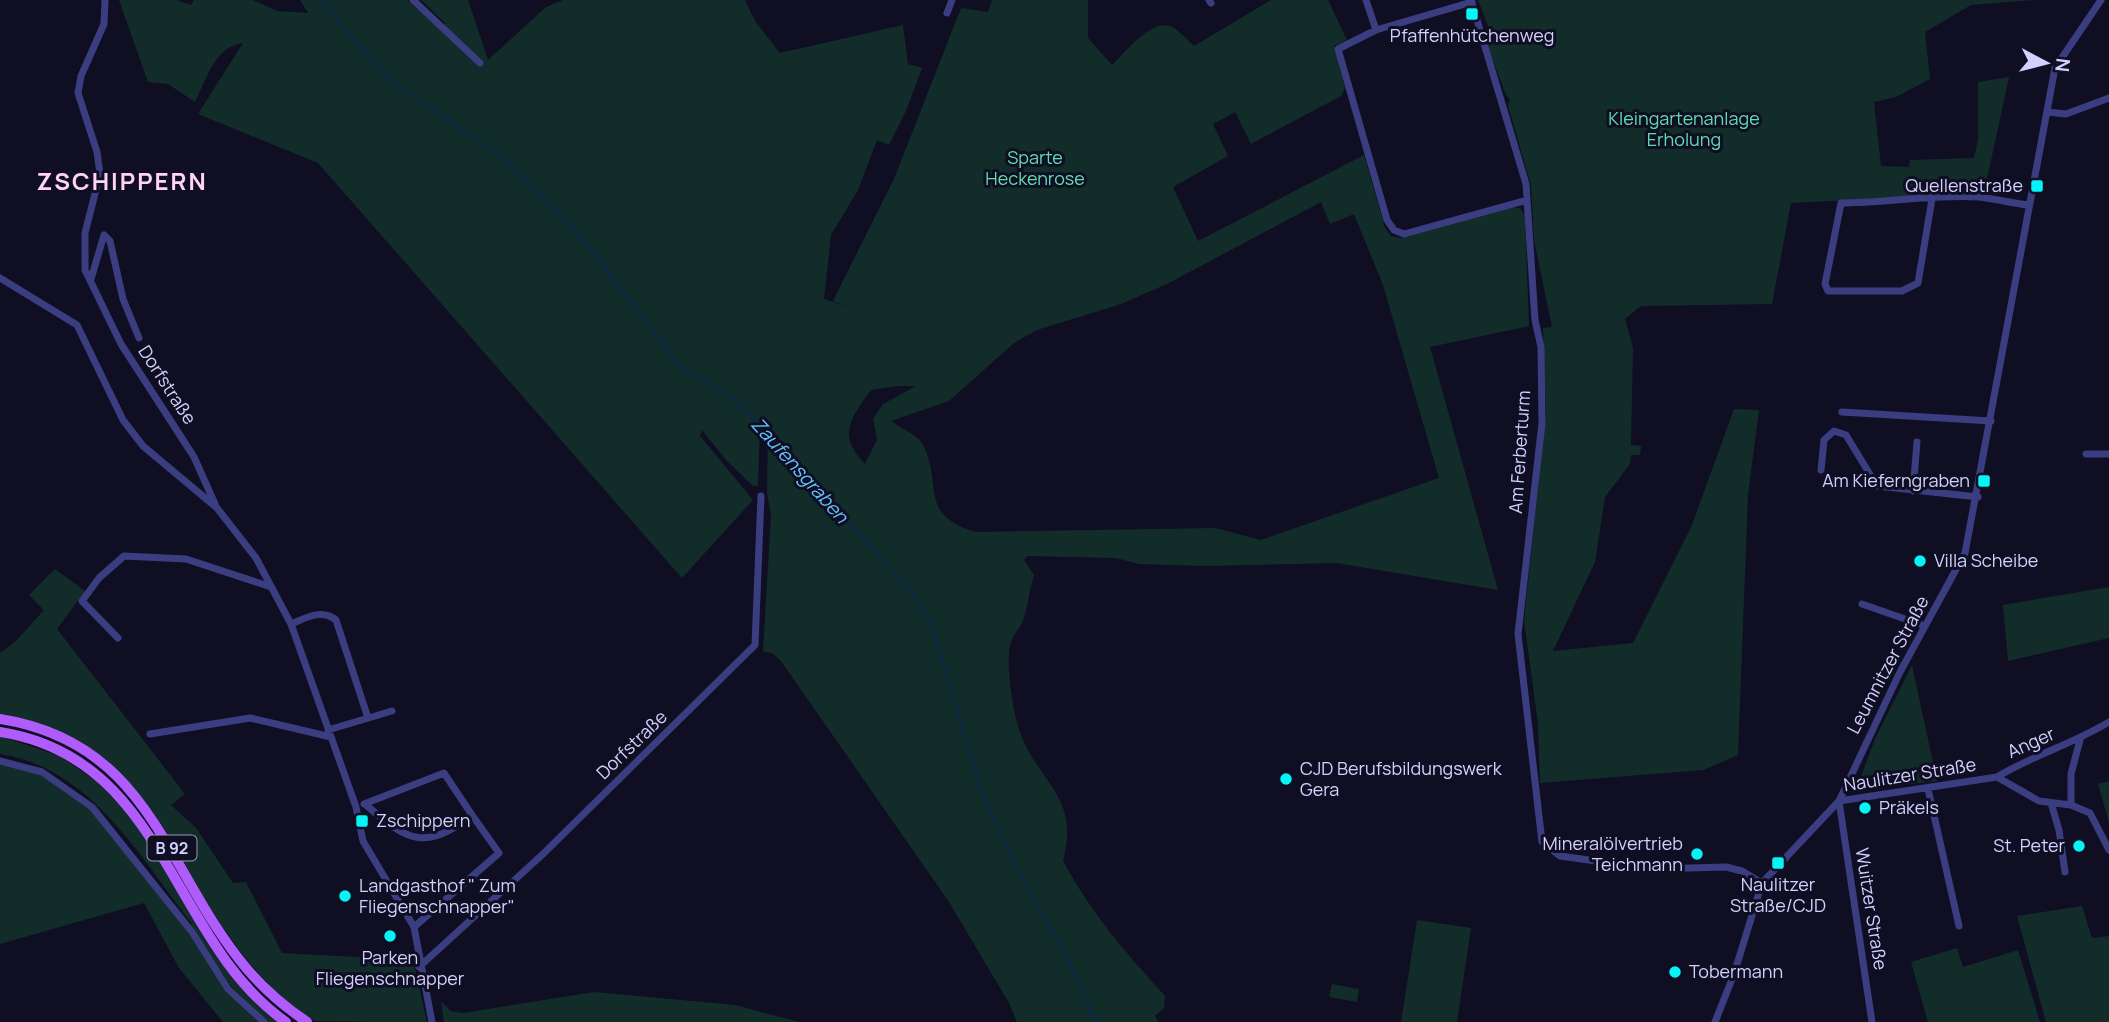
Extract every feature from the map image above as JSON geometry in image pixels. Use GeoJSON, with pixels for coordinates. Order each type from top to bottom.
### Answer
{"type":"FeatureCollection","features":[{"type":"Feature","properties":{"kind":"main road","name":"B 92"},"geometry":{"type":"LineString","coordinates":[[0,719],[66,740],[115,775],[162,832],[245,967],[267,991],[307,1022]]}},
{"type":"Feature","properties":{"kind":"main road","name":"B 92"},"geometry":{"type":"LineString","coordinates":[[0,732],[60,751],[107,784],[150,834],[223,957],[251,991],[286,1022]]}},
{"type":"Feature","properties":{"kind":"street","name":"Dorfstraße"},"geometry":{"type":"LineString","coordinates":[[105,0],[104,24],[81,76],[78,93],[97,152],[100,174],[85,233],[85,270],[121,344],[194,457],[217,508]]}},
{"type":"Feature","properties":{"kind":"street"},"geometry":{"type":"LineString","coordinates":[[412,0],[480,63]]}},
{"type":"Feature","properties":{"kind":"street"},"geometry":{"type":"LineString","coordinates":[[947,13],[952,0]]}},
{"type":"Feature","properties":{"kind":"street"},"geometry":{"type":"LineString","coordinates":[[1366,0],[1376,30]]}},
{"type":"Feature","properties":{"kind":"street"},"geometry":{"type":"LineString","coordinates":[[2101,0],[2055,68],[2047,112],[2066,114],[2109,98]]}},
{"type":"Feature","properties":{"kind":"street"},"geometry":{"type":"LineString","coordinates":[[1471,1],[1376,30],[1338,50],[1349,95],[1387,220],[1394,230],[1404,234],[1527,200]]}},
{"type":"Feature","properties":{"kind":"street","name":"Am Ferberturm"},"geometry":{"type":"LineString","coordinates":[[1471,1],[1520,162],[1527,200],[1535,320],[1541,346],[1542,423],[1518,634],[1539,830],[1548,850],[1560,856],[1607,865],[1653,869],[1726,867],[1742,871],[1762,883]]}},
{"type":"Feature","properties":{"kind":"street","name":"Leumnitzer Straße"},"geometry":{"type":"LineString","coordinates":[[1839,801],[1858,757],[1965,553],[1978,496],[2028,205],[2047,112]]}},
{"type":"Feature","properties":{"kind":"street"},"geometry":{"type":"LineString","coordinates":[[1933,199],[1918,283],[1902,291],[1828,291],[1825,284],[1840,203],[1978,197],[2028,205]]}},
{"type":"Feature","properties":{"kind":"street","name":"Dorfstraße"},"geometry":{"type":"LineString","coordinates":[[91,279],[104,235],[110,241],[119,288],[139,338]]}},
{"type":"Feature","properties":{"kind":"street","name":"Dorfstraße"},"geometry":{"type":"LineString","coordinates":[[0,278],[77,325],[123,420],[143,446],[217,508],[256,558],[291,624],[329,734],[360,805],[363,841],[414,927],[419,967],[432,1022]]}},
{"type":"Feature","properties":{"kind":"street"},"geometry":{"type":"LineString","coordinates":[[1842,412],[1991,421]]}},
{"type":"Feature","properties":{"kind":"street"},"geometry":{"type":"LineString","coordinates":[[1821,470],[1824,440],[1834,430],[1846,435],[1877,486],[1978,496]]}},
{"type":"Feature","properties":{"kind":"street"},"geometry":{"type":"LineString","coordinates":[[1913,491],[1917,442]]}},
{"type":"Feature","properties":{"kind":"street"},"geometry":{"type":"LineString","coordinates":[[2086,454],[2109,454]]}},
{"type":"Feature","properties":{"kind":"street","name":"Dorfstraße"},"geometry":{"type":"LineString","coordinates":[[419,967],[543,854],[755,645],[761,496]]}},
{"type":"Feature","properties":{"kind":"street"},"geometry":{"type":"LineString","coordinates":[[118,638],[82,601],[99,578],[124,556],[186,559],[272,587]]}},
{"type":"Feature","properties":{"kind":"street"},"geometry":{"type":"LineString","coordinates":[[1862,604],[1926,626]]}},
{"type":"Feature","properties":{"kind":"street"},"geometry":{"type":"LineString","coordinates":[[291,624],[315,615],[330,615],[336,620],[368,718]]}},
{"type":"Feature","properties":{"kind":"street"},"geometry":{"type":"LineString","coordinates":[[150,734],[250,718],[329,734],[392,711]]}},
{"type":"Feature","properties":{"kind":"street","name":"Anger"},"geometry":{"type":"LineString","coordinates":[[1997,777],[2039,754],[2080,740],[2109,722]]}},
{"type":"Feature","properties":{"kind":"street","name":"Anger"},"geometry":{"type":"LineString","coordinates":[[2071,805],[2071,774],[2080,740]]}},
{"type":"Feature","properties":{"kind":"street"},"geometry":{"type":"LineString","coordinates":[[0,761],[42,772],[92,807],[192,932],[218,976],[264,1022]]}},
{"type":"Feature","properties":{"kind":"street"},"geometry":{"type":"LineString","coordinates":[[360,805],[443,774],[499,853],[414,927]]}},
{"type":"Feature","properties":{"kind":"street","name":"Naulitzer Straße"},"geometry":{"type":"LineString","coordinates":[[1714,1022],[1734,974],[1762,883],[1839,801],[1997,777],[2039,801],[2071,805]]}},
{"type":"Feature","properties":{"kind":"street"},"geometry":{"type":"LineString","coordinates":[[1928,789],[1959,926]]}},
{"type":"Feature","properties":{"kind":"street","name":"Wuitzer Straße"},"geometry":{"type":"LineString","coordinates":[[1839,801],[1872,1022]]}},
{"type":"Feature","properties":{"kind":"street"},"geometry":{"type":"LineString","coordinates":[[2051,803],[2059,830],[2065,872]]}},
{"type":"Feature","properties":{"kind":"street"},"geometry":{"type":"LineString","coordinates":[[360,805],[401,833],[426,839],[447,835],[472,815]]}},
{"type":"Feature","properties":{"kind":"street"},"geometry":{"type":"LineString","coordinates":[[2071,805],[2090,813],[2109,850]]}},
{"type":"Feature","properties":{"kind":"green space","name":"Sparte Heckenrose"},"geometry":{"type":"Polygon","coordinates":[[[119,0],[176,0],[191,5],[194,0],[253,0],[277,11],[308,13],[300,0],[407,0],[440,29],[445,23],[421,0],[468,0],[488,60],[546,7],[563,0],[745,0],[755,21],[780,53],[903,25],[908,64],[922,68],[906,111],[889,145],[877,140],[858,190],[831,235],[824,299],[849,307],[833,301],[894,179],[961,8],[988,12],[992,0],[1088,0],[1088,38],[1112,65],[1139,38],[1156,27],[1172,27],[1194,46],[1271,0],[1328,0],[1347,40],[1334,46],[1345,88],[1341,96],[1251,144],[1235,112],[1213,124],[1228,156],[1173,187],[1198,241],[1364,155],[1385,228],[1391,236],[1401,238],[1514,207],[1521,209],[1525,217],[1529,326],[1430,347],[1498,590],[1337,563],[1206,566],[1139,564],[1116,558],[1027,556],[1024,560],[1034,575],[1022,623],[1009,649],[1011,694],[1017,722],[1024,742],[1052,787],[1066,818],[1067,837],[1063,860],[1073,879],[1123,948],[1165,996],[1164,1008],[1155,1016],[1158,1022],[1017,1022],[1009,1003],[949,902],[781,661],[772,653],[763,652],[771,515],[767,493],[768,425],[760,420],[758,486],[753,486],[726,460],[702,430],[700,436],[753,500],[682,578],[318,163],[198,114],[243,43],[233,45],[218,57],[195,102],[168,84],[148,82],[119,0]],[[1321,202],[1167,284],[1121,304],[1037,330],[1014,343],[949,401],[891,421],[922,443],[928,457],[935,496],[946,517],[977,532],[1215,528],[1261,540],[1439,478],[1383,285],[1354,214],[1330,224],[1321,202]],[[916,386],[871,390],[852,419],[849,435],[851,444],[865,464],[877,440],[873,419],[883,404],[916,386]]]}},
{"type":"Feature","properties":{"kind":"green space","name":"Kleingartenanlage Erholung"},"geometry":{"type":"Polygon","coordinates":[[[1478,0],[2034,0],[1971,5],[1925,32],[1930,79],[1896,97],[1874,102],[1881,166],[1909,167],[1910,160],[1974,158],[1978,139],[1978,82],[2009,77],[1984,193],[1791,203],[1772,304],[1641,306],[1625,319],[1633,348],[1631,445],[1641,446],[1640,455],[1631,455],[1630,464],[1605,497],[1595,562],[1553,651],[1633,643],[1692,525],[1734,409],[1759,410],[1748,495],[1738,755],[1703,770],[1540,783],[1538,723],[1524,620],[1546,414],[1543,328],[1552,327],[1534,240],[1531,185],[1508,106],[1510,99],[1506,95],[1486,42],[1488,26],[1478,0]]]}},
{"type":"Feature","properties":{"kind":"green space"},"geometry":{"type":"Polygon","coordinates":[[[55,569],[85,591],[57,629],[185,794],[171,805],[196,828],[233,883],[246,882],[282,953],[413,960],[427,1022],[315,1021],[300,1013],[262,977],[230,937],[158,819],[131,785],[98,755],[56,731],[0,714],[0,653],[16,641],[44,610],[29,595],[55,569]]]}},
{"type":"Feature","properties":{"kind":"green space"},"geometry":{"type":"Polygon","coordinates":[[[2109,587],[2109,638],[2008,661],[2003,605],[2109,587]]]}},
{"type":"Feature","properties":{"kind":"green space"},"geometry":{"type":"Polygon","coordinates":[[[1912,665],[1937,781],[1856,790],[1875,739],[1912,665]]]}},
{"type":"Feature","properties":{"kind":"green space"},"geometry":{"type":"Polygon","coordinates":[[[0,736],[60,756],[97,782],[126,810],[250,996],[278,1022],[268,1022],[231,986],[190,926],[192,924],[111,819],[87,796],[61,777],[32,763],[0,754],[0,736]]]}},
{"type":"Feature","properties":{"kind":"green space"},"geometry":{"type":"Polygon","coordinates":[[[0,764],[33,771],[69,791],[91,809],[189,934],[228,991],[259,1022],[223,1022],[179,968],[144,903],[0,944],[0,764]]]}},
{"type":"Feature","properties":{"kind":"green space"},"geometry":{"type":"Polygon","coordinates":[[[2109,781],[2109,823],[2098,784],[2109,781]]]}},
{"type":"Feature","properties":{"kind":"green space"},"geometry":{"type":"Polygon","coordinates":[[[2082,906],[2092,938],[2109,936],[2109,1022],[2046,1022],[2017,916],[2082,906]]]}},
{"type":"Feature","properties":{"kind":"green space"},"geometry":{"type":"Polygon","coordinates":[[[1417,920],[1471,928],[1457,1022],[1401,1022],[1417,920]]]}},
{"type":"Feature","properties":{"kind":"green space"},"geometry":{"type":"Polygon","coordinates":[[[1957,948],[1963,967],[2018,950],[2040,1022],[1928,1022],[1911,962],[1957,948]]]}},
{"type":"Feature","properties":{"kind":"green space"},"geometry":{"type":"Polygon","coordinates":[[[1332,984],[1359,989],[1357,1002],[1329,997],[1332,984]]]}},
{"type":"Feature","properties":{"kind":"green space"},"geometry":{"type":"Polygon","coordinates":[[[594,992],[735,1005],[799,1022],[444,1022],[441,1001],[451,1011],[463,1013],[594,992]]]}},
{"type":"Feature","properties":{"kind":"waterway","name":"Zaufensgraben"},"geometry":{"type":"LineString","coordinates":[[320,0],[389,79],[503,158],[584,240],[681,367],[727,394],[784,446],[816,489],[913,592],[931,624],[982,792],[1014,863],[1067,957],[1096,1022]]}},
{"type":"Feature","properties":{"kind":"place","name":"Pfaffenhütchenweg"},"geometry":{"type":"Point","coordinates":[1472,14]}},
{"type":"Feature","properties":{"kind":"place","name":"Quellenstraße"},"geometry":{"type":"Point","coordinates":[2037,186]}},
{"type":"Feature","properties":{"kind":"place","name":"Am Kieferngraben"},"geometry":{"type":"Point","coordinates":[1984,481]}},
{"type":"Feature","properties":{"kind":"place","name":"Villa Scheibe"},"geometry":{"type":"Point","coordinates":[1920,561]}},
{"type":"Feature","properties":{"kind":"place","name":"CJD Berufsbildungswerk Gera"},"geometry":{"type":"Point","coordinates":[1286,779]}},
{"type":"Feature","properties":{"kind":"place","name":"Präkels"},"geometry":{"type":"Point","coordinates":[1865,808]}},
{"type":"Feature","properties":{"kind":"place","name":"Zschippern"},"geometry":{"type":"Point","coordinates":[362,821]}},
{"type":"Feature","properties":{"kind":"place","name":"St. Peter"},"geometry":{"type":"Point","coordinates":[2079,846]}},
{"type":"Feature","properties":{"kind":"place","name":"Mineralölvertrieb Teichmann"},"geometry":{"type":"Point","coordinates":[1697,854]}},
{"type":"Feature","properties":{"kind":"place","name":"Naulitzer Straße/CJD"},"geometry":{"type":"Point","coordinates":[1778,863]}},
{"type":"Feature","properties":{"kind":"place","name":"Landgasthof \" Zum Fliegenschnapper\""},"geometry":{"type":"Point","coordinates":[345,896]}},
{"type":"Feature","properties":{"kind":"place","name":"Parken Fliegenschnapper"},"geometry":{"type":"Point","coordinates":[390,936]}},
{"type":"Feature","properties":{"kind":"place","name":"Tobermann"},"geometry":{"type":"Point","coordinates":[1675,972]}},
{"type":"Feature","properties":{"kind":"district","name":"ZSCHIPPERN"},"geometry":{"type":"Point","coordinates":[122,182]}}]}
